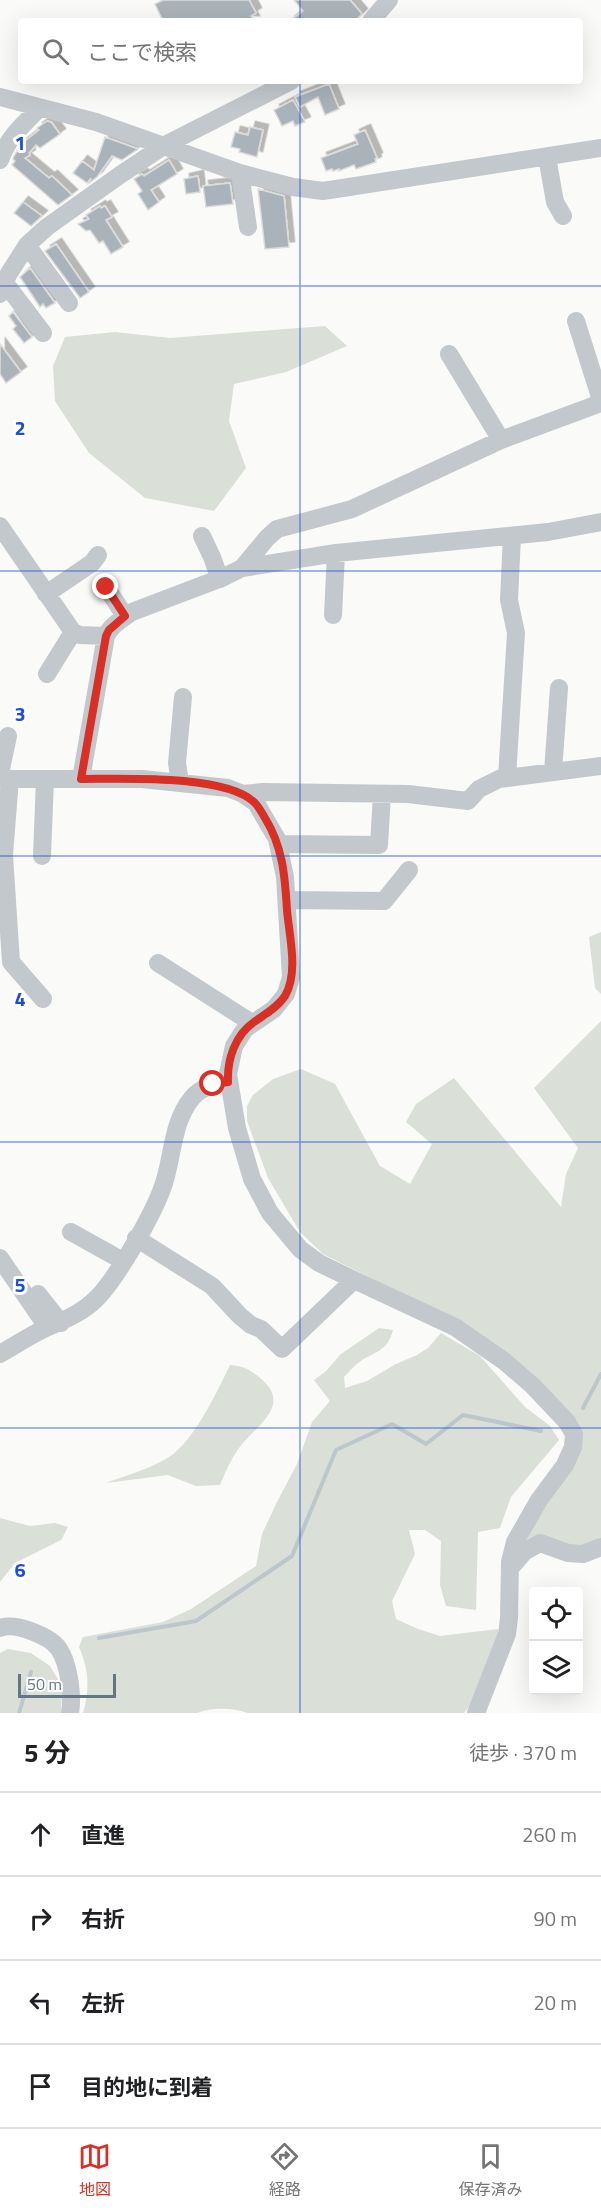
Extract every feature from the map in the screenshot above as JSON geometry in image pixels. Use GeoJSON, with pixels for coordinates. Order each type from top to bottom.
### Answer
{"type":"FeatureCollection","features":[{"type":"Feature","properties":{"kind":"street"},"geometry":{"type":"LineString","coordinates":[[374,18],[389,0]]}},
{"type":"Feature","properties":{"kind":"street"},"geometry":{"type":"LineString","coordinates":[[44,333],[2,289],[27,245],[47,227],[92,194],[165,145],[285,84]]}},
{"type":"Feature","properties":{"kind":"street"},"geometry":{"type":"LineString","coordinates":[[0,97],[96,123],[165,145],[240,173],[293,187],[323,191],[601,148]]}},
{"type":"Feature","properties":{"kind":"street"},"geometry":{"type":"LineString","coordinates":[[0,160],[6,145],[21,124],[39,108]]}},
{"type":"Feature","properties":{"kind":"street"},"geometry":{"type":"LineString","coordinates":[[547,157],[555,202],[563,216]]}},
{"type":"Feature","properties":{"kind":"street"},"geometry":{"type":"LineString","coordinates":[[240,173],[248,227]]}},
{"type":"Feature","properties":{"kind":"street"},"geometry":{"type":"LineString","coordinates":[[27,245],[69,303]]}},
{"type":"Feature","properties":{"kind":"street"},"geometry":{"type":"LineString","coordinates":[[242,568],[277,529],[352,509],[501,440],[601,402],[576,321]]}},
{"type":"Feature","properties":{"kind":"street"},"geometry":{"type":"LineString","coordinates":[[449,354],[501,440]]}},
{"type":"Feature","properties":{"kind":"street"},"geometry":{"type":"LineString","coordinates":[[81,779],[106,636],[109,630],[132,612],[220,579],[242,568],[336,553],[548,532],[601,522]]}},
{"type":"Feature","properties":{"kind":"street"},"geometry":{"type":"LineString","coordinates":[[0,526],[73,632],[80,635],[106,636]]}},
{"type":"Feature","properties":{"kind":"street"},"geometry":{"type":"LineString","coordinates":[[202,536],[213,557],[220,579]]}},
{"type":"Feature","properties":{"kind":"street"},"geometry":{"type":"LineString","coordinates":[[507,777],[516,633],[509,600],[512,536]]}},
{"type":"Feature","properties":{"kind":"street"},"geometry":{"type":"LineString","coordinates":[[333,615],[336,553]]}},
{"type":"Feature","properties":{"kind":"street"},"geometry":{"type":"LineString","coordinates":[[46,594],[92,563],[98,555]]}},
{"type":"Feature","properties":{"kind":"street"},"geometry":{"type":"LineString","coordinates":[[106,587],[125,616]]}},
{"type":"Feature","properties":{"kind":"street"},"geometry":{"type":"LineString","coordinates":[[46,674],[73,632]]}},
{"type":"Feature","properties":{"kind":"street"},"geometry":{"type":"LineString","coordinates":[[554,772],[559,688]]}},
{"type":"Feature","properties":{"kind":"street"},"geometry":{"type":"LineString","coordinates":[[180,782],[177,763],[183,697]]}},
{"type":"Feature","properties":{"kind":"street"},"geometry":{"type":"LineString","coordinates":[[8,736],[3,778],[4,855],[11,962],[43,999]]}},
{"type":"Feature","properties":{"kind":"street"},"geometry":{"type":"LineString","coordinates":[[243,794],[263,792],[382,794],[468,801],[479,789],[507,777],[601,766]]}},
{"type":"Feature","properties":{"kind":"street"},"geometry":{"type":"LineString","coordinates":[[3,778],[142,779],[228,788],[256,803],[278,844],[285,877],[291,977],[286,994],[274,1009],[245,1029],[234,1046],[229,1066],[228,1082],[252,1179],[270,1213],[300,1249],[319,1263],[455,1327],[486,1348],[533,1386],[567,1422],[574,1434],[573,1447],[565,1465],[539,1500],[515,1542],[510,1569],[507,1634],[476,1713]]}},
{"type":"Feature","properties":{"kind":"street"},"geometry":{"type":"LineString","coordinates":[[42,856],[45,779]]}},
{"type":"Feature","properties":{"kind":"street"},"geometry":{"type":"LineString","coordinates":[[278,844],[379,845],[382,794]]}},
{"type":"Feature","properties":{"kind":"street"},"geometry":{"type":"LineString","coordinates":[[286,900],[384,901],[409,870]]}},
{"type":"Feature","properties":{"kind":"street"},"geometry":{"type":"LineString","coordinates":[[158,963],[252,1023]]}},
{"type":"Feature","properties":{"kind":"street"},"geometry":{"type":"LineString","coordinates":[[0,1354],[85,1309],[109,1284],[162,1189],[182,1115],[191,1098],[213,1084],[228,1082]]}},
{"type":"Feature","properties":{"kind":"street"},"geometry":{"type":"LineString","coordinates":[[71,1232],[123,1261]]}},
{"type":"Feature","properties":{"kind":"street"},"geometry":{"type":"LineString","coordinates":[[136,1238],[212,1286],[240,1316],[251,1325],[261,1329],[282,1349],[354,1280]]}},
{"type":"Feature","properties":{"kind":"street"},"geometry":{"type":"LineString","coordinates":[[0,1258],[54,1325]]}},
{"type":"Feature","properties":{"kind":"street"},"geometry":{"type":"LineString","coordinates":[[38,1294],[54,1325]]}},
{"type":"Feature","properties":{"kind":"street"},"geometry":{"type":"LineString","coordinates":[[510,1569],[524,1552],[540,1543],[568,1553],[583,1554],[601,1547]]}},
{"type":"Feature","properties":{"kind":"street"},"geometry":{"type":"LineString","coordinates":[[0,1628],[4,1626],[24,1628],[59,1649],[71,1686],[70,1713]]}},
{"type":"Feature","properties":{"kind":"shaded area"},"geometry":{"type":"Polygon","coordinates":[[[325,326],[347,346],[286,372],[234,384],[229,421],[246,468],[214,511],[145,498],[89,453],[55,401],[53,366],[65,337],[115,332],[170,338],[325,326]]]}},
{"type":"Feature","properties":{"kind":"shaded area"},"geometry":{"type":"Polygon","coordinates":[[[601,932],[601,994],[595,988],[589,937],[601,932]]]}},
{"type":"Feature","properties":{"kind":"shaded area"},"geometry":{"type":"Polygon","coordinates":[[[601,1021],[601,1539],[592,1549],[522,1548],[582,1435],[450,1318],[323,1254],[300,1232],[268,1178],[247,1121],[247,1106],[253,1095],[273,1079],[301,1069],[335,1084],[380,1166],[410,1184],[432,1144],[406,1122],[416,1104],[454,1078],[561,1207],[566,1174],[578,1148],[534,1088],[601,1021]]]}},
{"type":"Feature","properties":{"kind":"shaded area"},"geometry":{"type":"Polygon","coordinates":[[[379,1328],[393,1330],[390,1338],[384,1347],[358,1363],[344,1377],[345,1388],[367,1381],[417,1355],[428,1348],[441,1333],[480,1356],[525,1407],[550,1426],[559,1440],[511,1497],[500,1528],[478,1532],[476,1610],[446,1606],[440,1585],[441,1541],[425,1530],[409,1530],[415,1554],[392,1601],[396,1619],[440,1636],[498,1629],[494,1665],[472,1703],[464,1713],[248,1713],[222,1709],[197,1713],[83,1713],[87,1696],[87,1672],[79,1647],[83,1637],[163,1622],[191,1609],[256,1566],[262,1534],[297,1464],[312,1422],[330,1401],[314,1380],[326,1371],[341,1354],[379,1328]]]}},
{"type":"Feature","properties":{"kind":"shaded area"},"geometry":{"type":"Polygon","coordinates":[[[230,1365],[246,1368],[259,1377],[269,1387],[273,1405],[269,1414],[236,1452],[220,1485],[196,1486],[168,1475],[106,1483],[154,1465],[178,1450],[204,1415],[230,1365]]]}},
{"type":"Feature","properties":{"kind":"shaded area"},"geometry":{"type":"Polygon","coordinates":[[[0,1518],[30,1526],[55,1523],[68,1527],[61,1540],[15,1563],[0,1582],[0,1518]]]}},
{"type":"Feature","properties":{"kind":"shaded area"},"geometry":{"type":"Polygon","coordinates":[[[8,1649],[31,1653],[50,1666],[62,1686],[61,1713],[0,1713],[0,1653],[8,1649]]]}},
{"type":"Feature","properties":{"kind":"building"},"geometry":{"type":"Polygon","coordinates":[[[163,0],[249,0],[256,13],[251,16],[252,18],[162,18],[155,4],[163,0]]]}},
{"type":"Feature","properties":{"kind":"building"},"geometry":{"type":"Polygon","coordinates":[[[294,0],[350,0],[362,14],[358,18],[294,18],[303,11],[294,0]]]}},
{"type":"Feature","properties":{"kind":"building"},"geometry":{"type":"Polygon","coordinates":[[[329,84],[339,109],[325,115],[318,97],[300,107],[295,97],[329,84]]]}},
{"type":"Feature","properties":{"kind":"building"},"geometry":{"type":"Polygon","coordinates":[[[293,100],[305,122],[295,126],[293,121],[282,126],[274,110],[293,100]]]}},
{"type":"Feature","properties":{"kind":"building"},"geometry":{"type":"Polygon","coordinates":[[[47,121],[51,122],[60,134],[40,148],[36,145],[29,153],[30,155],[25,158],[49,178],[52,176],[72,195],[58,205],[12,165],[21,144],[47,121]]]}},
{"type":"Feature","properties":{"kind":"building"},"geometry":{"type":"Polygon","coordinates":[[[250,127],[263,130],[257,157],[231,147],[235,132],[248,135],[250,127]]]}},
{"type":"Feature","properties":{"kind":"building"},"geometry":{"type":"Polygon","coordinates":[[[365,130],[377,158],[376,162],[356,169],[354,165],[339,171],[339,169],[333,171],[332,169],[326,171],[321,158],[358,144],[354,135],[365,130]]]}},
{"type":"Feature","properties":{"kind":"building"},"geometry":{"type":"Polygon","coordinates":[[[105,137],[138,149],[122,160],[112,156],[97,177],[89,183],[91,178],[87,183],[73,173],[82,161],[94,170],[105,137]]]}},
{"type":"Feature","properties":{"kind":"building"},"geometry":{"type":"Polygon","coordinates":[[[169,160],[177,174],[151,190],[159,202],[148,210],[138,194],[142,191],[134,179],[142,174],[144,176],[169,160]]]}},
{"type":"Feature","properties":{"kind":"building"},"geometry":{"type":"Polygon","coordinates":[[[198,176],[200,192],[186,194],[184,179],[198,176]]]}},
{"type":"Feature","properties":{"kind":"building"},"geometry":{"type":"Polygon","coordinates":[[[230,183],[233,204],[206,207],[203,186],[230,183]]]}},
{"type":"Feature","properties":{"kind":"building"},"geometry":{"type":"Polygon","coordinates":[[[258,189],[284,196],[289,247],[265,249],[258,189]]]}},
{"type":"Feature","properties":{"kind":"building"},"geometry":{"type":"Polygon","coordinates":[[[23,202],[42,216],[31,226],[14,213],[23,202]]]}},
{"type":"Feature","properties":{"kind":"building"},"geometry":{"type":"Polygon","coordinates":[[[100,206],[101,208],[105,206],[112,217],[106,220],[123,247],[111,254],[103,241],[99,243],[90,230],[86,231],[78,224],[89,219],[86,215],[100,206]]]}},
{"type":"Feature","properties":{"kind":"building"},"geometry":{"type":"Polygon","coordinates":[[[56,244],[89,292],[80,298],[45,251],[56,244]]]}},
{"type":"Feature","properties":{"kind":"building"},"geometry":{"type":"Polygon","coordinates":[[[30,268],[55,303],[46,308],[43,304],[40,307],[20,277],[30,268]]]}},
{"type":"Feature","properties":{"kind":"building"},"geometry":{"type":"Polygon","coordinates":[[[13,312],[32,337],[24,343],[13,329],[16,326],[9,316],[13,312]]]}},
{"type":"Feature","properties":{"kind":"building"},"geometry":{"type":"Polygon","coordinates":[[[0,344],[21,372],[6,383],[0,374],[0,344]]]}},
{"type":"Feature","properties":{"kind":"waterway"},"geometry":{"type":"LineString","coordinates":[[583,1408],[601,1374]]}},
{"type":"Feature","properties":{"kind":"waterway"},"geometry":{"type":"LineString","coordinates":[[99,1638],[196,1621],[292,1556],[336,1450],[392,1424],[426,1444],[463,1415],[541,1431]]}},
{"type":"Feature","properties":{"kind":"waterway"},"geometry":{"type":"LineString","coordinates":[[19,1713],[31,1672]]}},
{"type":"Feature","properties":{"kind":"route"},"geometry":{"type":"LineString","coordinates":[[106,587],[125,616],[109,630],[106,636],[81,779],[142,779],[228,788],[256,803],[277,839],[281,853],[291,962],[291,977],[286,994],[274,1009],[245,1029],[234,1046],[228,1082],[213,1084]]}}]}
